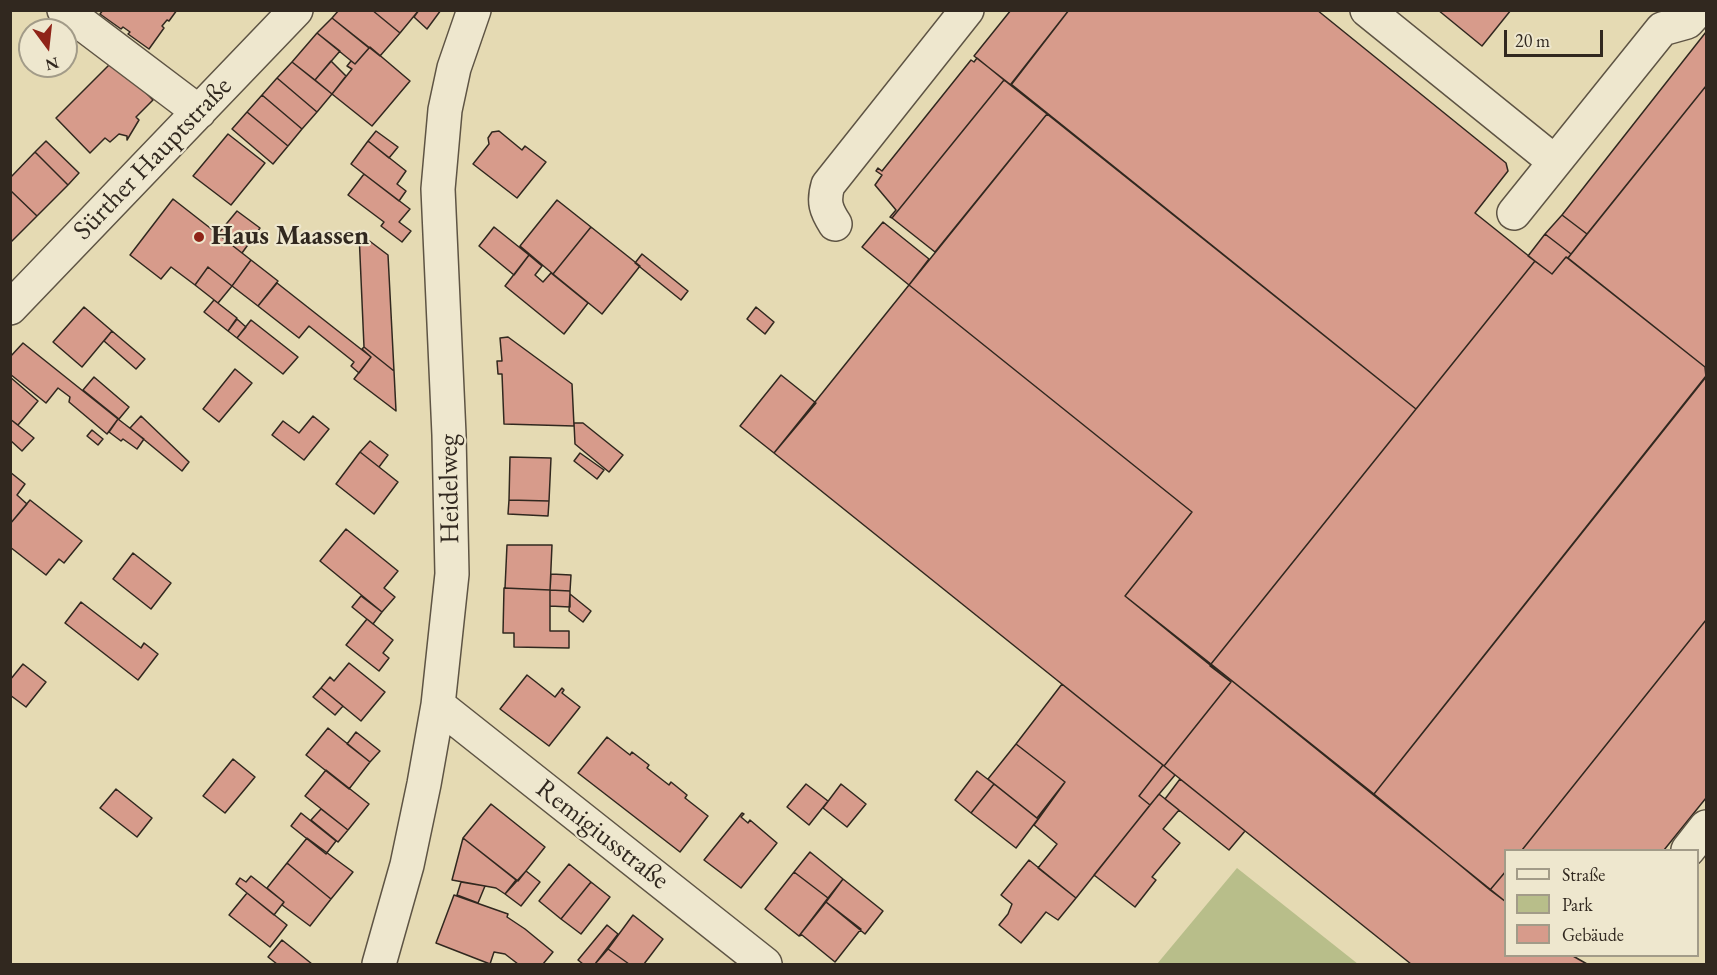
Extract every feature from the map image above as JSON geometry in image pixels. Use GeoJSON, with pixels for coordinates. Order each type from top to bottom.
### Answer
{"type":"FeatureCollection","features":[{"type":"Feature","properties":{"kind":"street"},"geometry":{"type":"LineString","coordinates":[[64,10],[199,112]]}},
{"type":"Feature","properties":{"kind":"street","name":"Sürther Hauptstraße"},"geometry":{"type":"LineString","coordinates":[[10,308],[296,10]]}},
{"type":"Feature","properties":{"kind":"street","name":"Heidelweg"},"geometry":{"type":"LineString","coordinates":[[379,964],[407,865],[424,784],[438,705],[452,574],[450,458],[438,189],[445,110],[454,68],[474,10]]}},
{"type":"Feature","properties":{"kind":"street"},"geometry":{"type":"LineString","coordinates":[[835,224],[827,211],[824,199],[828,185],[967,10]]}},
{"type":"Feature","properties":{"kind":"street"},"geometry":{"type":"LineString","coordinates":[[1367,10],[1555,162]]}},
{"type":"Feature","properties":{"kind":"street"},"geometry":{"type":"LineString","coordinates":[[1514,213],[1662,28],[1687,22],[1698,10]]}},
{"type":"Feature","properties":{"kind":"street","name":"Remigiusstraße"},"geometry":{"type":"LineString","coordinates":[[438,705],[765,964]]}},
{"type":"Feature","properties":{"kind":"street"},"geometry":{"type":"LineString","coordinates":[[1689,849],[1707,827]]}},
{"type":"Feature","properties":{"kind":"green space"},"geometry":{"type":"Polygon","coordinates":[[[1237,868],[1358,964],[1157,964],[1237,868]]]}},
{"type":"Feature","properties":{"kind":"building"},"geometry":{"type":"Polygon","coordinates":[[[103,10],[177,10],[162,26],[164,28],[149,49],[128,34],[130,32],[123,27],[121,29],[100,14],[103,10]]]}},
{"type":"Feature","properties":{"kind":"building"},"geometry":{"type":"Polygon","coordinates":[[[339,10],[372,10],[400,33],[380,56],[332,18],[339,10]]]}},
{"type":"Feature","properties":{"kind":"building"},"geometry":{"type":"Polygon","coordinates":[[[372,10],[419,10],[400,33],[372,10]]]}},
{"type":"Feature","properties":{"kind":"building"},"geometry":{"type":"Polygon","coordinates":[[[419,10],[441,10],[427,29],[414,17],[419,10]]]}},
{"type":"Feature","properties":{"kind":"building"},"geometry":{"type":"Polygon","coordinates":[[[1011,10],[1069,10],[1011,85],[974,56],[1011,10]]]}},
{"type":"Feature","properties":{"kind":"building"},"geometry":{"type":"Polygon","coordinates":[[[1069,10],[1317,10],[1506,163],[1508,171],[1475,213],[1535,261],[1416,409],[1011,84],[1069,10]]]}},
{"type":"Feature","properties":{"kind":"building"},"geometry":{"type":"Polygon","coordinates":[[[1438,10],[1511,10],[1482,46],[1438,10]]]}},
{"type":"Feature","properties":{"kind":"building"},"geometry":{"type":"Polygon","coordinates":[[[332,18],[369,48],[355,64],[317,33],[332,18]]]}},
{"type":"Feature","properties":{"kind":"building"},"geometry":{"type":"Polygon","coordinates":[[[1706,32],[1706,86],[1587,234],[1562,215],[1706,32]]]}},
{"type":"Feature","properties":{"kind":"building"},"geometry":{"type":"Polygon","coordinates":[[[317,33],[340,51],[315,80],[292,62],[317,33]]]}},
{"type":"Feature","properties":{"kind":"building"},"geometry":{"type":"Polygon","coordinates":[[[370,47],[410,81],[372,126],[332,94],[352,69],[347,66],[351,61],[355,64],[370,47]]]}},
{"type":"Feature","properties":{"kind":"building"},"geometry":{"type":"Polygon","coordinates":[[[977,58],[1004,80],[892,218],[890,217],[896,210],[875,185],[882,175],[876,171],[878,168],[882,171],[971,60],[974,62],[977,58]]]}},
{"type":"Feature","properties":{"kind":"building"},"geometry":{"type":"Polygon","coordinates":[[[114,60],[153,100],[136,117],[139,120],[127,140],[127,136],[119,134],[110,142],[105,138],[90,153],[56,118],[114,60]]]}},
{"type":"Feature","properties":{"kind":"building"},"geometry":{"type":"Polygon","coordinates":[[[331,61],[346,76],[332,94],[315,80],[331,61]]]}},
{"type":"Feature","properties":{"kind":"building"},"geometry":{"type":"Polygon","coordinates":[[[292,62],[332,94],[317,112],[277,78],[292,62]]]}},
{"type":"Feature","properties":{"kind":"building"},"geometry":{"type":"Polygon","coordinates":[[[277,78],[317,112],[302,129],[262,95],[277,78]]]}},
{"type":"Feature","properties":{"kind":"building"},"geometry":{"type":"Polygon","coordinates":[[[1004,80],[1047,114],[935,252],[892,218],[1004,80]]]}},
{"type":"Feature","properties":{"kind":"building"},"geometry":{"type":"Polygon","coordinates":[[[1706,86],[1706,370],[1568,258],[1706,86]]]}},
{"type":"Feature","properties":{"kind":"building"},"geometry":{"type":"Polygon","coordinates":[[[262,95],[302,129],[288,146],[247,112],[262,95]]]}},
{"type":"Feature","properties":{"kind":"building"},"geometry":{"type":"Polygon","coordinates":[[[247,112],[288,146],[273,164],[232,129],[247,112]]]}},
{"type":"Feature","properties":{"kind":"building"},"geometry":{"type":"Polygon","coordinates":[[[1047,114],[1416,409],[1211,664],[1125,596],[1192,512],[909,285],[1047,114]]]}},
{"type":"Feature","properties":{"kind":"building"},"geometry":{"type":"Polygon","coordinates":[[[376,131],[398,147],[389,158],[368,141],[376,131]]]}},
{"type":"Feature","properties":{"kind":"building"},"geometry":{"type":"Polygon","coordinates":[[[499,131],[522,150],[525,146],[546,162],[517,198],[473,164],[489,144],[488,138],[492,132],[499,131]]]}},
{"type":"Feature","properties":{"kind":"building"},"geometry":{"type":"Polygon","coordinates":[[[228,134],[265,163],[231,205],[193,176],[228,134]]]}},
{"type":"Feature","properties":{"kind":"building"},"geometry":{"type":"Polygon","coordinates":[[[46,141],[79,173],[68,185],[35,152],[46,141]]]}},
{"type":"Feature","properties":{"kind":"building"},"geometry":{"type":"Polygon","coordinates":[[[368,141],[406,171],[397,184],[406,191],[399,201],[351,164],[368,141]]]}},
{"type":"Feature","properties":{"kind":"building"},"geometry":{"type":"Polygon","coordinates":[[[35,152],[68,185],[37,216],[10,190],[10,178],[35,152]]]}},
{"type":"Feature","properties":{"kind":"building"},"geometry":{"type":"Polygon","coordinates":[[[364,174],[410,209],[399,222],[411,231],[402,242],[381,226],[384,222],[348,195],[364,174]]]}},
{"type":"Feature","properties":{"kind":"building"},"geometry":{"type":"Polygon","coordinates":[[[10,190],[37,216],[10,243],[10,190]]]}},
{"type":"Feature","properties":{"kind":"building"},"geometry":{"type":"Polygon","coordinates":[[[173,199],[251,260],[232,286],[208,267],[195,285],[171,267],[161,279],[130,255],[173,199]]]}},
{"type":"Feature","properties":{"kind":"building"},"geometry":{"type":"Polygon","coordinates":[[[557,200],[591,227],[553,274],[520,246],[557,200]]]}},
{"type":"Feature","properties":{"kind":"building"},"geometry":{"type":"Polygon","coordinates":[[[237,211],[260,228],[242,253],[218,234],[237,211]]]}},
{"type":"Feature","properties":{"kind":"building"},"geometry":{"type":"Polygon","coordinates":[[[1562,215],[1587,234],[1571,254],[1545,234],[1562,215]]]}},
{"type":"Feature","properties":{"kind":"building"},"geometry":{"type":"Polygon","coordinates":[[[883,222],[929,259],[909,285],[862,247],[883,222]]]}},
{"type":"Feature","properties":{"kind":"building"},"geometry":{"type":"Polygon","coordinates":[[[494,227],[529,255],[514,275],[479,246],[494,227]]]}},
{"type":"Feature","properties":{"kind":"building"},"geometry":{"type":"Polygon","coordinates":[[[591,227],[640,266],[602,314],[553,274],[591,227]]]}},
{"type":"Feature","properties":{"kind":"building"},"geometry":{"type":"Polygon","coordinates":[[[359,233],[388,255],[394,371],[364,347],[359,233]]]}},
{"type":"Feature","properties":{"kind":"building"},"geometry":{"type":"Polygon","coordinates":[[[1545,234],[1571,254],[1552,274],[1528,256],[1545,234]]]}},
{"type":"Feature","properties":{"kind":"building"},"geometry":{"type":"Polygon","coordinates":[[[642,254],[688,291],[681,300],[635,263],[642,254]]]}},
{"type":"Feature","properties":{"kind":"building"},"geometry":{"type":"Polygon","coordinates":[[[529,255],[542,266],[535,275],[543,282],[551,273],[588,303],[564,334],[505,286],[529,255]]]}},
{"type":"Feature","properties":{"kind":"building"},"geometry":{"type":"Polygon","coordinates":[[[1566,257],[1705,367],[1706,377],[1374,794],[1211,664],[1535,261],[1552,274],[1566,257]]]}},
{"type":"Feature","properties":{"kind":"building"},"geometry":{"type":"Polygon","coordinates":[[[251,260],[278,281],[258,306],[232,286],[251,260]]]}},
{"type":"Feature","properties":{"kind":"building"},"geometry":{"type":"Polygon","coordinates":[[[208,267],[232,286],[218,303],[195,285],[208,267]]]}},
{"type":"Feature","properties":{"kind":"building"},"geometry":{"type":"Polygon","coordinates":[[[277,283],[371,357],[359,373],[351,366],[354,362],[309,326],[299,338],[258,306],[277,283]]]}},
{"type":"Feature","properties":{"kind":"building"},"geometry":{"type":"Polygon","coordinates":[[[909,285],[1192,512],[1125,596],[1231,682],[1164,766],[774,453],[909,285]]]}},
{"type":"Feature","properties":{"kind":"building"},"geometry":{"type":"Polygon","coordinates":[[[214,300],[237,318],[228,331],[204,312],[214,300]]]}},
{"type":"Feature","properties":{"kind":"building"},"geometry":{"type":"Polygon","coordinates":[[[84,307],[112,331],[82,367],[53,342],[84,307]]]}},
{"type":"Feature","properties":{"kind":"building"},"geometry":{"type":"Polygon","coordinates":[[[756,307],[774,322],[765,334],[747,319],[756,307]]]}},
{"type":"Feature","properties":{"kind":"building"},"geometry":{"type":"Polygon","coordinates":[[[237,319],[246,327],[237,338],[228,331],[237,319]]]}},
{"type":"Feature","properties":{"kind":"building"},"geometry":{"type":"Polygon","coordinates":[[[251,320],[298,357],[283,374],[237,338],[251,320]]]}},
{"type":"Feature","properties":{"kind":"building"},"geometry":{"type":"Polygon","coordinates":[[[112,331],[145,359],[136,369],[104,341],[112,331]]]}},
{"type":"Feature","properties":{"kind":"building"},"geometry":{"type":"Polygon","coordinates":[[[508,337],[572,384],[574,426],[504,424],[502,374],[498,374],[497,361],[502,361],[500,338],[508,337]]]}},
{"type":"Feature","properties":{"kind":"building"},"geometry":{"type":"Polygon","coordinates":[[[23,343],[118,419],[107,434],[69,402],[70,397],[58,388],[46,403],[10,374],[10,357],[23,343]]]}},
{"type":"Feature","properties":{"kind":"building"},"geometry":{"type":"Polygon","coordinates":[[[364,347],[394,371],[396,411],[354,379],[371,357],[362,349],[364,347]]]}},
{"type":"Feature","properties":{"kind":"building"},"geometry":{"type":"Polygon","coordinates":[[[235,369],[252,383],[219,422],[203,409],[235,369]]]}},
{"type":"Feature","properties":{"kind":"building"},"geometry":{"type":"Polygon","coordinates":[[[781,375],[816,403],[774,453],[740,426],[781,375]]]}},
{"type":"Feature","properties":{"kind":"building"},"geometry":{"type":"Polygon","coordinates":[[[1706,376],[1706,620],[1523,849],[1504,849],[1504,873],[1490,890],[1374,794],[1706,376]]]}},
{"type":"Feature","properties":{"kind":"building"},"geometry":{"type":"Polygon","coordinates":[[[10,377],[38,401],[18,425],[10,419],[10,377]]]}},
{"type":"Feature","properties":{"kind":"building"},"geometry":{"type":"Polygon","coordinates":[[[94,377],[129,407],[119,419],[83,390],[94,377]]]}},
{"type":"Feature","properties":{"kind":"building"},"geometry":{"type":"Polygon","coordinates":[[[141,416],[189,462],[182,471],[130,428],[141,416]]]}},
{"type":"Feature","properties":{"kind":"building"},"geometry":{"type":"Polygon","coordinates":[[[313,416],[329,429],[304,460],[272,435],[283,421],[299,433],[313,416]]]}},
{"type":"Feature","properties":{"kind":"building"},"geometry":{"type":"Polygon","coordinates":[[[10,419],[34,438],[22,451],[10,440],[10,419]]]}},
{"type":"Feature","properties":{"kind":"building"},"geometry":{"type":"Polygon","coordinates":[[[118,419],[144,439],[137,449],[109,432],[118,419]]]}},
{"type":"Feature","properties":{"kind":"building"},"geometry":{"type":"Polygon","coordinates":[[[574,423],[583,423],[623,455],[609,472],[575,444],[574,423]]]}},
{"type":"Feature","properties":{"kind":"building"},"geometry":{"type":"Polygon","coordinates":[[[92,430],[103,439],[98,445],[87,436],[92,430]]]}},
{"type":"Feature","properties":{"kind":"building"},"geometry":{"type":"Polygon","coordinates":[[[370,441],[388,455],[379,467],[360,452],[370,441]]]}},
{"type":"Feature","properties":{"kind":"building"},"geometry":{"type":"Polygon","coordinates":[[[360,452],[398,482],[374,514],[336,484],[360,452]]]}},
{"type":"Feature","properties":{"kind":"building"},"geometry":{"type":"Polygon","coordinates":[[[580,453],[604,470],[597,479],[574,461],[580,453]]]}},
{"type":"Feature","properties":{"kind":"building"},"geometry":{"type":"Polygon","coordinates":[[[510,457],[551,458],[549,501],[509,500],[510,457]]]}},
{"type":"Feature","properties":{"kind":"building"},"geometry":{"type":"Polygon","coordinates":[[[10,472],[25,484],[17,495],[27,504],[10,524],[10,472]]]}},
{"type":"Feature","properties":{"kind":"building"},"geometry":{"type":"Polygon","coordinates":[[[30,500],[82,541],[64,563],[59,559],[46,575],[10,547],[10,524],[30,500]]]}},
{"type":"Feature","properties":{"kind":"building"},"geometry":{"type":"Polygon","coordinates":[[[509,500],[549,501],[548,516],[508,514],[509,500]]]}},
{"type":"Feature","properties":{"kind":"building"},"geometry":{"type":"Polygon","coordinates":[[[346,529],[398,571],[384,588],[395,597],[382,612],[320,561],[346,529]]]}},
{"type":"Feature","properties":{"kind":"building"},"geometry":{"type":"Polygon","coordinates":[[[507,545],[552,545],[550,590],[505,588],[507,545]]]}},
{"type":"Feature","properties":{"kind":"building"},"geometry":{"type":"Polygon","coordinates":[[[133,553],[171,583],[151,609],[113,579],[133,553]]]}},
{"type":"Feature","properties":{"kind":"building"},"geometry":{"type":"Polygon","coordinates":[[[551,574],[571,575],[570,591],[550,590],[551,574]]]}},
{"type":"Feature","properties":{"kind":"building"},"geometry":{"type":"Polygon","coordinates":[[[504,588],[550,590],[550,631],[569,631],[569,648],[514,647],[514,633],[503,633],[504,588]]]}},
{"type":"Feature","properties":{"kind":"building"},"geometry":{"type":"Polygon","coordinates":[[[550,590],[570,591],[570,607],[550,606],[550,590]]]}},
{"type":"Feature","properties":{"kind":"building"},"geometry":{"type":"Polygon","coordinates":[[[570,594],[591,611],[583,622],[569,611],[570,594]]]}},
{"type":"Feature","properties":{"kind":"building"},"geometry":{"type":"Polygon","coordinates":[[[361,596],[382,612],[373,624],[352,607],[361,596]]]}},
{"type":"Feature","properties":{"kind":"building"},"geometry":{"type":"Polygon","coordinates":[[[81,602],[141,648],[144,643],[158,654],[138,680],[65,623],[81,602]]]}},
{"type":"Feature","properties":{"kind":"building"},"geometry":{"type":"Polygon","coordinates":[[[367,619],[393,640],[383,653],[389,658],[379,671],[346,645],[367,619]]]}},
{"type":"Feature","properties":{"kind":"building"},"geometry":{"type":"Polygon","coordinates":[[[1706,620],[1706,798],[1665,849],[1523,849],[1706,620]]]}},
{"type":"Feature","properties":{"kind":"building"},"geometry":{"type":"Polygon","coordinates":[[[349,663],[385,692],[361,721],[321,688],[330,677],[334,681],[349,663]]]}},
{"type":"Feature","properties":{"kind":"building"},"geometry":{"type":"Polygon","coordinates":[[[23,664],[46,682],[26,707],[10,695],[10,680],[23,664]]]}},
{"type":"Feature","properties":{"kind":"building"},"geometry":{"type":"Polygon","coordinates":[[[1211,664],[1504,900],[1504,957],[1575,957],[1587,964],[1411,964],[1164,766],[1231,682],[1210,666],[1211,664]]]}},
{"type":"Feature","properties":{"kind":"building"},"geometry":{"type":"Polygon","coordinates":[[[527,675],[555,697],[562,688],[564,690],[562,693],[580,707],[549,746],[500,709],[527,675]]]}},
{"type":"Feature","properties":{"kind":"building"},"geometry":{"type":"Polygon","coordinates":[[[1062,684],[1163,765],[1139,796],[1150,805],[1076,898],[1038,868],[1057,844],[1034,825],[1065,782],[1016,744],[1062,684]]]}},
{"type":"Feature","properties":{"kind":"building"},"geometry":{"type":"Polygon","coordinates":[[[321,688],[343,706],[335,715],[313,697],[321,688]]]}},
{"type":"Feature","properties":{"kind":"building"},"geometry":{"type":"Polygon","coordinates":[[[328,728],[370,762],[349,789],[306,755],[328,728]]]}},
{"type":"Feature","properties":{"kind":"building"},"geometry":{"type":"Polygon","coordinates":[[[356,732],[380,751],[370,762],[347,744],[356,732]]]}},
{"type":"Feature","properties":{"kind":"building"},"geometry":{"type":"Polygon","coordinates":[[[607,737],[630,755],[632,752],[649,765],[647,768],[669,785],[671,782],[687,795],[685,798],[708,816],[680,852],[578,773],[607,737]]]}},
{"type":"Feature","properties":{"kind":"building"},"geometry":{"type":"Polygon","coordinates":[[[1016,744],[1065,782],[1037,818],[988,779],[1016,744]]]}},
{"type":"Feature","properties":{"kind":"building"},"geometry":{"type":"Polygon","coordinates":[[[233,759],[255,777],[225,813],[203,796],[233,759]]]}},
{"type":"Feature","properties":{"kind":"building"},"geometry":{"type":"Polygon","coordinates":[[[1163,765],[1175,775],[1150,805],[1139,796],[1163,765]]]}},
{"type":"Feature","properties":{"kind":"building"},"geometry":{"type":"Polygon","coordinates":[[[326,770],[369,804],[348,830],[305,796],[326,770]]]}},
{"type":"Feature","properties":{"kind":"building"},"geometry":{"type":"Polygon","coordinates":[[[977,771],[994,784],[971,813],[955,800],[977,771]]]}},
{"type":"Feature","properties":{"kind":"building"},"geometry":{"type":"Polygon","coordinates":[[[1180,779],[1245,831],[1229,850],[1165,799],[1180,779]]]}},
{"type":"Feature","properties":{"kind":"building"},"geometry":{"type":"Polygon","coordinates":[[[806,784],[828,801],[809,825],[787,807],[806,784]]]}},
{"type":"Feature","properties":{"kind":"building"},"geometry":{"type":"Polygon","coordinates":[[[841,784],[866,804],[847,827],[823,808],[841,784]]]}},
{"type":"Feature","properties":{"kind":"building"},"geometry":{"type":"Polygon","coordinates":[[[994,784],[1038,819],[1016,848],[971,813],[994,784]]]}},
{"type":"Feature","properties":{"kind":"building"},"geometry":{"type":"Polygon","coordinates":[[[116,789],[152,818],[137,837],[100,808],[116,789]]]}},
{"type":"Feature","properties":{"kind":"building"},"geometry":{"type":"Polygon","coordinates":[[[1159,794],[1179,810],[1163,829],[1180,843],[1152,877],[1156,880],[1135,907],[1094,875],[1159,794]]]}},
{"type":"Feature","properties":{"kind":"building"},"geometry":{"type":"Polygon","coordinates":[[[491,804],[545,847],[518,881],[463,838],[491,804]]]}},
{"type":"Feature","properties":{"kind":"building"},"geometry":{"type":"Polygon","coordinates":[[[321,809],[348,830],[338,842],[311,820],[321,809]]]}},
{"type":"Feature","properties":{"kind":"building"},"geometry":{"type":"Polygon","coordinates":[[[301,813],[336,841],[326,854],[291,826],[301,813]]]}},
{"type":"Feature","properties":{"kind":"building"},"geometry":{"type":"Polygon","coordinates":[[[742,813],[744,814],[741,817],[748,823],[750,820],[777,843],[741,888],[704,860],[742,813]]]}},
{"type":"Feature","properties":{"kind":"building"},"geometry":{"type":"Polygon","coordinates":[[[307,838],[353,872],[331,899],[287,863],[307,838]]]}},
{"type":"Feature","properties":{"kind":"building"},"geometry":{"type":"Polygon","coordinates":[[[463,838],[516,880],[505,894],[496,888],[452,880],[463,838]]]}},
{"type":"Feature","properties":{"kind":"building"},"geometry":{"type":"Polygon","coordinates":[[[810,852],[843,879],[828,898],[794,872],[810,852]]]}},
{"type":"Feature","properties":{"kind":"building"},"geometry":{"type":"Polygon","coordinates":[[[1029,860],[1076,898],[1058,920],[1046,912],[1021,943],[999,925],[1008,914],[1012,904],[1001,895],[1029,860]]]}},
{"type":"Feature","properties":{"kind":"building"},"geometry":{"type":"Polygon","coordinates":[[[287,863],[331,899],[310,926],[282,905],[284,902],[267,888],[287,863]]]}},
{"type":"Feature","properties":{"kind":"building"},"geometry":{"type":"Polygon","coordinates":[[[569,864],[591,882],[561,919],[539,901],[569,864]]]}},
{"type":"Feature","properties":{"kind":"building"},"geometry":{"type":"Polygon","coordinates":[[[526,871],[540,882],[521,906],[505,894],[526,871]]]}},
{"type":"Feature","properties":{"kind":"building"},"geometry":{"type":"Polygon","coordinates":[[[794,872],[828,898],[799,936],[765,909],[794,872]]]}},
{"type":"Feature","properties":{"kind":"building"},"geometry":{"type":"Polygon","coordinates":[[[1504,873],[1504,900],[1490,890],[1504,873]]]}},
{"type":"Feature","properties":{"kind":"building"},"geometry":{"type":"Polygon","coordinates":[[[251,876],[284,902],[274,915],[236,884],[240,878],[246,882],[251,876]]]}},
{"type":"Feature","properties":{"kind":"building"},"geometry":{"type":"Polygon","coordinates":[[[843,879],[883,911],[865,934],[826,902],[843,879]]]}},
{"type":"Feature","properties":{"kind":"building"},"geometry":{"type":"Polygon","coordinates":[[[461,882],[485,886],[478,903],[457,895],[461,882]]]}},
{"type":"Feature","properties":{"kind":"building"},"geometry":{"type":"Polygon","coordinates":[[[591,882],[610,897],[581,934],[561,919],[591,882]]]}},
{"type":"Feature","properties":{"kind":"building"},"geometry":{"type":"Polygon","coordinates":[[[247,893],[287,925],[270,947],[229,915],[247,893]]]}},
{"type":"Feature","properties":{"kind":"building"},"geometry":{"type":"Polygon","coordinates":[[[454,895],[508,914],[507,917],[553,952],[543,964],[518,964],[505,954],[494,952],[490,964],[436,943],[454,895]]]}},
{"type":"Feature","properties":{"kind":"building"},"geometry":{"type":"Polygon","coordinates":[[[826,902],[861,929],[835,962],[802,935],[799,936],[826,902]]]}},
{"type":"Feature","properties":{"kind":"building"},"geometry":{"type":"Polygon","coordinates":[[[633,915],[663,939],[644,964],[629,964],[608,949],[633,915]]]}},
{"type":"Feature","properties":{"kind":"building"},"geometry":{"type":"Polygon","coordinates":[[[607,925],[618,934],[595,964],[583,964],[578,960],[607,925]]]}},
{"type":"Feature","properties":{"kind":"building"},"geometry":{"type":"Polygon","coordinates":[[[282,940],[312,964],[277,964],[268,957],[282,940]]]}},
{"type":"Feature","properties":{"kind":"building"},"geometry":{"type":"Polygon","coordinates":[[[608,949],[629,964],[595,964],[608,949]]]}},
{"type":"Feature","properties":{"kind":"place","name":"Haus Maassen"},"geometry":{"type":"Point","coordinates":[199,237]}}]}
